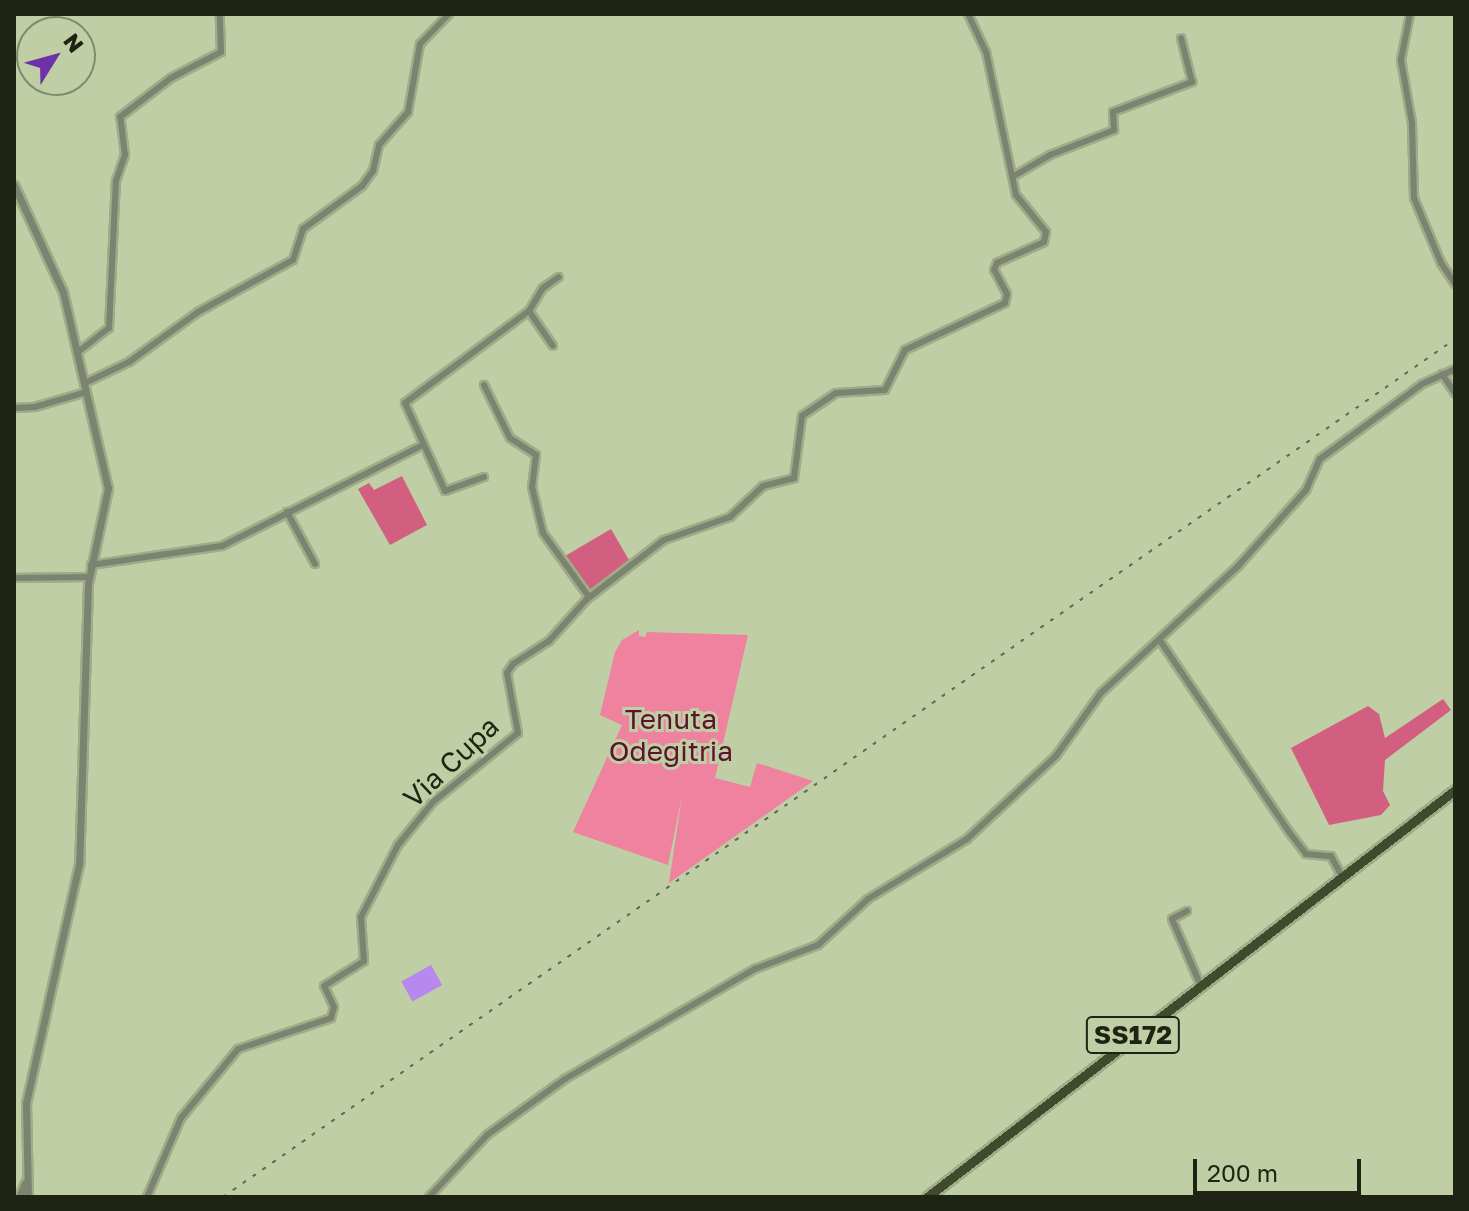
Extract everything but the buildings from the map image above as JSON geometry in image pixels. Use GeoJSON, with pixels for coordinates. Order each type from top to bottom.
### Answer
{"type":"FeatureCollection","features":[{"type":"Feature","properties":{"kind":"main road","name":"SS172"},"geometry":{"type":"LineString","coordinates":[[927,1197],[1455,790]]}},
{"type":"Feature","properties":{"kind":"street"},"geometry":{"type":"LineString","coordinates":[[78,352],[109,328],[116,181],[125,155],[120,117],[171,78],[221,52],[220,14]]}},
{"type":"Feature","properties":{"kind":"street"},"geometry":{"type":"LineString","coordinates":[[14,408],[86,388],[129,362],[198,312],[293,260],[303,229],[362,186],[373,171],[379,145],[408,112],[420,44],[449,14]]}},
{"type":"Feature","properties":{"kind":"street"},"geometry":{"type":"LineString","coordinates":[[968,14],[986,52],[1014,176],[1050,155],[1114,130],[1113,112],[1192,82],[1181,38]]}},
{"type":"Feature","properties":{"kind":"street"},"geometry":{"type":"LineString","coordinates":[[1410,14],[1401,60],[1412,123],[1414,198],[1441,263],[1455,284]]}},
{"type":"Feature","properties":{"kind":"street","name":"Via Cupa"},"geometry":{"type":"LineString","coordinates":[[147,1197],[181,1118],[238,1049],[331,1018],[334,1007],[324,986],[364,961],[361,917],[383,869],[433,802],[518,733],[509,669],[549,641],[589,597],[664,540],[730,517],[763,486],[794,478],[802,416],[836,393],[885,390],[905,350],[1005,303],[1007,294],[994,270],[997,263],[1044,242],[1046,232],[1016,195],[1014,176]]}},
{"type":"Feature","properties":{"kind":"street"},"geometry":{"type":"LineString","coordinates":[[14,185],[63,292],[108,488],[89,577],[79,864],[26,1103],[28,1197]]}},
{"type":"Feature","properties":{"kind":"street"},"geometry":{"type":"LineString","coordinates":[[484,477],[447,493],[406,402],[529,311],[543,288],[559,277]]}},
{"type":"Feature","properties":{"kind":"street"},"geometry":{"type":"LineString","coordinates":[[529,311],[553,346]]}},
{"type":"Feature","properties":{"kind":"street"},"geometry":{"type":"LineString","coordinates":[[429,1197],[487,1135],[565,1079],[755,969],[818,945],[868,899],[967,839],[1056,756],[1101,693],[1161,642],[1306,490],[1320,459],[1442,374],[1455,369]]}},
{"type":"Feature","properties":{"kind":"street"},"geometry":{"type":"LineString","coordinates":[[1442,374],[1455,393]]}},
{"type":"Feature","properties":{"kind":"street"},"geometry":{"type":"LineString","coordinates":[[484,385],[510,438],[536,455],[532,487],[543,533],[589,597]]}},
{"type":"Feature","properties":{"kind":"street"},"geometry":{"type":"LineString","coordinates":[[91,565],[222,546],[423,445]]}},
{"type":"Feature","properties":{"kind":"street"},"geometry":{"type":"LineString","coordinates":[[287,512],[315,564]]}},
{"type":"Feature","properties":{"kind":"street"},"geometry":{"type":"LineString","coordinates":[[14,578],[89,577]]}},
{"type":"Feature","properties":{"kind":"street"},"geometry":{"type":"LineString","coordinates":[[1161,642],[1306,854],[1327,853],[1342,877]]}},
{"type":"Feature","properties":{"kind":"street"},"geometry":{"type":"LineString","coordinates":[[1187,911],[1172,919],[1200,984]]}},
{"type":"Feature","properties":{"kind":"street"},"geometry":{"type":"LineString","coordinates":[[19,1197],[26,1181]]}},
{"type":"Feature","properties":{"kind":"green space","name":"Tenuta Odegitria"},"geometry":{"type":"Polygon","coordinates":[[[639,630],[639,636],[645,637],[647,632],[748,635],[715,778],[750,787],[757,763],[813,781],[669,883],[682,796],[668,865],[573,832],[622,725],[600,715],[615,652],[622,640],[639,630]]]}},
{"type":"Feature","properties":{"kind":"shaded area"},"geometry":{"type":"Polygon","coordinates":[[[402,476],[427,525],[390,545],[358,489],[369,483],[374,490],[402,476]]]}},
{"type":"Feature","properties":{"kind":"shaded area"},"geometry":{"type":"Polygon","coordinates":[[[611,529],[629,560],[589,592],[565,556],[611,529]]]}},
{"type":"Feature","properties":{"kind":"shaded area"},"geometry":{"type":"Polygon","coordinates":[[[1443,699],[1451,710],[1385,760],[1383,791],[1390,805],[1381,815],[1329,825],[1291,748],[1368,706],[1379,714],[1385,738],[1443,699]]]}},
{"type":"Feature","properties":{"kind":"shaded area"},"geometry":{"type":"Polygon","coordinates":[[[431,965],[442,985],[412,1002],[401,981],[431,965]]]}},
{"type":"Feature","properties":{"kind":"railway"},"geometry":{"type":"LineString","coordinates":[[223,1197],[1455,339]]}}]}
